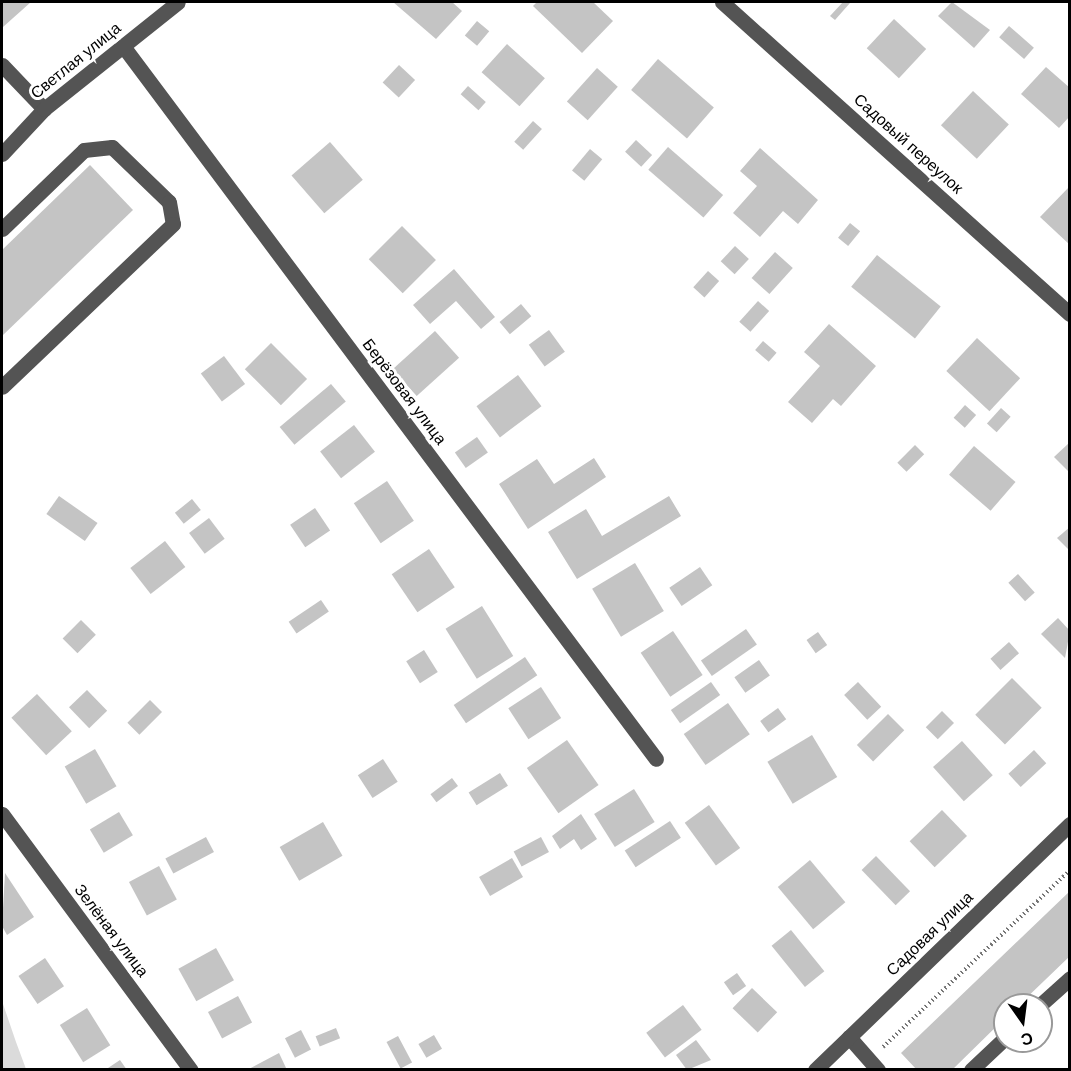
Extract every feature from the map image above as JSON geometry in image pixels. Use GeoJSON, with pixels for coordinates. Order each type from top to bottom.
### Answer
{"type":"FeatureCollection","features":[{"type":"Feature","properties":{"kind":"street","name":"Светлая улица"},"geometry":{"type":"LineString","coordinates":[[2,154],[44,109],[178,2]]}},
{"type":"Feature","properties":{"kind":"street","name":"Садовый переулок"},"geometry":{"type":"LineString","coordinates":[[722,2],[1070,314]]}},
{"type":"Feature","properties":{"kind":"street","name":"Берёзовая улица"},"geometry":{"type":"LineString","coordinates":[[123,46],[656,759]]}},
{"type":"Feature","properties":{"kind":"street"},"geometry":{"type":"LineString","coordinates":[[2,65],[44,109]]}},
{"type":"Feature","properties":{"kind":"street"},"geometry":{"type":"LineString","coordinates":[[2,229],[84,150],[112,147],[169,202],[173,224],[2,387]]}},
{"type":"Feature","properties":{"kind":"street","name":"Зелёная улица"},"geometry":{"type":"LineString","coordinates":[[2,814],[191,1070]]}},
{"type":"Feature","properties":{"kind":"street","name":"Садовая улица"},"geometry":{"type":"LineString","coordinates":[[815,1070],[1070,824]]}},
{"type":"Feature","properties":{"kind":"street"},"geometry":{"type":"LineString","coordinates":[[1053,993],[1070,978]]}},
{"type":"Feature","properties":{"kind":"street"},"geometry":{"type":"LineString","coordinates":[[849,1037],[874,1065]]}},
{"type":"Feature","properties":{"kind":"street"},"geometry":{"type":"LineString","coordinates":[[971,1070],[993,1049]]}},
{"type":"Feature","properties":{"kind":"path"},"geometry":{"type":"LineString","coordinates":[[874,1065],[1070,870]]}},
{"type":"Feature","properties":{"kind":"shaded area"},"geometry":{"type":"Polygon","coordinates":[[[2,1001],[16,1042],[26,1069],[2,1069],[2,1001]]]}},
{"type":"Feature","properties":{"kind":"building"},"geometry":{"type":"Polygon","coordinates":[[[2,2],[31,2],[3,27],[2,2]]]}},
{"type":"Feature","properties":{"kind":"building"},"geometry":{"type":"Polygon","coordinates":[[[393,2],[452,2],[462,11],[436,39],[393,2]]]}},
{"type":"Feature","properties":{"kind":"building"},"geometry":{"type":"Polygon","coordinates":[[[537,2],[593,2],[613,21],[582,53],[533,6],[537,2]]]}},
{"type":"Feature","properties":{"kind":"building"},"geometry":{"type":"Polygon","coordinates":[[[843,2],[850,3],[835,20],[830,16],[843,2]]]}},
{"type":"Feature","properties":{"kind":"building"},"geometry":{"type":"Polygon","coordinates":[[[952,2],[990,30],[974,48],[938,16],[952,2]]]}},
{"type":"Feature","properties":{"kind":"building"},"geometry":{"type":"Polygon","coordinates":[[[894,19],[926,49],[899,78],[867,48],[894,19]]]}},
{"type":"Feature","properties":{"kind":"building"},"geometry":{"type":"Polygon","coordinates":[[[477,21],[489,31],[477,46],[465,36],[477,21]]]}},
{"type":"Feature","properties":{"kind":"building"},"geometry":{"type":"Polygon","coordinates":[[[1009,26],[1034,48],[1024,59],[999,37],[1009,26]]]}},
{"type":"Feature","properties":{"kind":"building"},"geometry":{"type":"Polygon","coordinates":[[[507,44],[545,78],[519,106],[482,72],[507,44]]]}},
{"type":"Feature","properties":{"kind":"building"},"geometry":{"type":"Polygon","coordinates":[[[658,59],[714,108],[687,138],[631,90],[658,59]]]}},
{"type":"Feature","properties":{"kind":"building"},"geometry":{"type":"Polygon","coordinates":[[[399,65],[415,80],[399,98],[383,83],[399,65]]]}},
{"type":"Feature","properties":{"kind":"building"},"geometry":{"type":"Polygon","coordinates":[[[1046,67],[1070,88],[1070,116],[1059,128],[1021,94],[1046,67]]]}},
{"type":"Feature","properties":{"kind":"building"},"geometry":{"type":"Polygon","coordinates":[[[597,68],[618,87],[588,120],[567,101],[597,68]]]}},
{"type":"Feature","properties":{"kind":"building"},"geometry":{"type":"Polygon","coordinates":[[[468,86],[486,102],[478,110],[461,94],[468,86]]]}},
{"type":"Feature","properties":{"kind":"building"},"geometry":{"type":"Polygon","coordinates":[[[973,91],[1009,124],[977,159],[941,125],[973,91]]]}},
{"type":"Feature","properties":{"kind":"building"},"geometry":{"type":"Polygon","coordinates":[[[533,121],[542,129],[523,150],[514,142],[533,121]]]}},
{"type":"Feature","properties":{"kind":"building"},"geometry":{"type":"Polygon","coordinates":[[[636,140],[652,155],[641,167],[625,152],[636,140]]]}},
{"type":"Feature","properties":{"kind":"building"},"geometry":{"type":"Polygon","coordinates":[[[330,142],[363,180],[324,213],[292,175],[330,142]]]}},
{"type":"Feature","properties":{"kind":"building"},"geometry":{"type":"Polygon","coordinates":[[[668,147],[723,195],[703,218],[648,170],[668,147]]]}},
{"type":"Feature","properties":{"kind":"building"},"geometry":{"type":"Polygon","coordinates":[[[760,148],[818,200],[798,224],[783,211],[760,237],[733,213],[757,186],[740,171],[760,148]]]}},
{"type":"Feature","properties":{"kind":"building"},"geometry":{"type":"Polygon","coordinates":[[[590,149],[602,159],[584,181],[572,170],[590,149]]]}},
{"type":"Feature","properties":{"kind":"building"},"geometry":{"type":"Polygon","coordinates":[[[90,165],[133,210],[2,336],[2,250],[90,165]]]}},
{"type":"Feature","properties":{"kind":"building"},"geometry":{"type":"Polygon","coordinates":[[[1070,186],[1070,245],[1040,217],[1070,186]]]}},
{"type":"Feature","properties":{"kind":"building"},"geometry":{"type":"Polygon","coordinates":[[[850,223],[860,231],[848,246],[838,238],[850,223]]]}},
{"type":"Feature","properties":{"kind":"building"},"geometry":{"type":"Polygon","coordinates":[[[402,226],[436,260],[403,293],[369,259],[402,226]]]}},
{"type":"Feature","properties":{"kind":"building"},"geometry":{"type":"Polygon","coordinates":[[[735,246],[749,259],[735,274],[721,261],[735,246]]]}},
{"type":"Feature","properties":{"kind":"building"},"geometry":{"type":"Polygon","coordinates":[[[775,252],[793,268],[769,294],[752,278],[775,252]]]}},
{"type":"Feature","properties":{"kind":"building"},"geometry":{"type":"Polygon","coordinates":[[[877,255],[941,307],[915,338],[851,287],[877,255]]]}},
{"type":"Feature","properties":{"kind":"building"},"geometry":{"type":"Polygon","coordinates":[[[454,269],[495,317],[481,329],[456,301],[430,324],[413,305],[454,269]]]}},
{"type":"Feature","properties":{"kind":"building"},"geometry":{"type":"Polygon","coordinates":[[[708,271],[719,281],[704,297],[693,287],[708,271]]]}},
{"type":"Feature","properties":{"kind":"building"},"geometry":{"type":"Polygon","coordinates":[[[758,301],[769,311],[750,332],[739,322],[758,301]]]}},
{"type":"Feature","properties":{"kind":"building"},"geometry":{"type":"Polygon","coordinates":[[[521,304],[531,316],[510,334],[500,322],[521,304]]]}},
{"type":"Feature","properties":{"kind":"building"},"geometry":{"type":"Polygon","coordinates":[[[829,324],[876,366],[841,406],[833,399],[812,423],[788,402],[820,366],[804,352],[829,324]]]}},
{"type":"Feature","properties":{"kind":"building"},"geometry":{"type":"Polygon","coordinates":[[[549,330],[565,352],[545,367],[529,345],[549,330]]]}},
{"type":"Feature","properties":{"kind":"building"},"geometry":{"type":"Polygon","coordinates":[[[435,331],[459,358],[417,396],[393,369],[435,331]]]}},
{"type":"Feature","properties":{"kind":"building"},"geometry":{"type":"Polygon","coordinates":[[[977,338],[1020,378],[989,411],[946,371],[977,338]]]}},
{"type":"Feature","properties":{"kind":"building"},"geometry":{"type":"Polygon","coordinates":[[[763,341],[777,353],[769,362],[755,350],[763,341]]]}},
{"type":"Feature","properties":{"kind":"building"},"geometry":{"type":"Polygon","coordinates":[[[271,343],[307,379],[281,405],[245,369],[271,343]]]}},
{"type":"Feature","properties":{"kind":"building"},"geometry":{"type":"Polygon","coordinates":[[[224,356],[245,384],[222,401],[201,373],[224,356]]]}},
{"type":"Feature","properties":{"kind":"building"},"geometry":{"type":"Polygon","coordinates":[[[518,375],[541,406],[500,437],[476,406],[518,375]]]}},
{"type":"Feature","properties":{"kind":"building"},"geometry":{"type":"Polygon","coordinates":[[[331,384],[346,402],[294,445],[280,427],[331,384]]]}},
{"type":"Feature","properties":{"kind":"building"},"geometry":{"type":"Polygon","coordinates":[[[965,405],[976,415],[965,428],[954,418],[965,405]]]}},
{"type":"Feature","properties":{"kind":"building"},"geometry":{"type":"Polygon","coordinates":[[[1001,408],[1011,417],[997,432],[987,424],[1001,408]]]}},
{"type":"Feature","properties":{"kind":"building"},"geometry":{"type":"Polygon","coordinates":[[[354,425],[375,452],[341,478],[320,451],[354,425]]]}},
{"type":"Feature","properties":{"kind":"building"},"geometry":{"type":"Polygon","coordinates":[[[477,437],[488,453],[466,468],[455,452],[477,437]]]}},
{"type":"Feature","properties":{"kind":"building"},"geometry":{"type":"Polygon","coordinates":[[[1070,442],[1070,473],[1054,457],[1070,442]]]}},
{"type":"Feature","properties":{"kind":"building"},"geometry":{"type":"Polygon","coordinates":[[[915,445],[924,454],[907,472],[897,463],[915,445]]]}},
{"type":"Feature","properties":{"kind":"building"},"geometry":{"type":"Polygon","coordinates":[[[974,446],[1016,482],[991,511],[949,475],[974,446]]]}},
{"type":"Feature","properties":{"kind":"building"},"geometry":{"type":"Polygon","coordinates":[[[594,458],[606,477],[528,529],[499,484],[537,459],[554,484],[594,458]]]}},
{"type":"Feature","properties":{"kind":"building"},"geometry":{"type":"Polygon","coordinates":[[[387,481],[414,521],[381,543],[354,503],[387,481]]]}},
{"type":"Feature","properties":{"kind":"building"},"geometry":{"type":"Polygon","coordinates":[[[59,496],[98,523],[85,541],[46,514],[59,496]]]}},
{"type":"Feature","properties":{"kind":"building"},"geometry":{"type":"Polygon","coordinates":[[[669,496],[681,516],[577,579],[548,532],[586,509],[602,536],[669,496]]]}},
{"type":"Feature","properties":{"kind":"building"},"geometry":{"type":"Polygon","coordinates":[[[192,499],[201,510],[184,524],[175,513],[192,499]]]}},
{"type":"Feature","properties":{"kind":"building"},"geometry":{"type":"Polygon","coordinates":[[[315,508],[330,530],[305,547],[290,525],[315,508]]]}},
{"type":"Feature","properties":{"kind":"building"},"geometry":{"type":"Polygon","coordinates":[[[209,518],[225,539],[205,554],[189,533],[209,518]]]}},
{"type":"Feature","properties":{"kind":"building"},"geometry":{"type":"Polygon","coordinates":[[[1070,527],[1070,551],[1057,538],[1070,527]]]}},
{"type":"Feature","properties":{"kind":"building"},"geometry":{"type":"Polygon","coordinates":[[[165,541],[185,567],[151,594],[130,568],[165,541]]]}},
{"type":"Feature","properties":{"kind":"building"},"geometry":{"type":"Polygon","coordinates":[[[429,549],[455,587],[417,612],[392,574],[429,549]]]}},
{"type":"Feature","properties":{"kind":"building"},"geometry":{"type":"Polygon","coordinates":[[[635,563],[664,611],[621,637],[592,589],[635,563]]]}},
{"type":"Feature","properties":{"kind":"building"},"geometry":{"type":"Polygon","coordinates":[[[700,567],[712,585],[682,606],[669,588],[700,567]]]}},
{"type":"Feature","properties":{"kind":"building"},"geometry":{"type":"Polygon","coordinates":[[[1018,574],[1035,593],[1025,601],[1008,583],[1018,574]]]}},
{"type":"Feature","properties":{"kind":"building"},"geometry":{"type":"Polygon","coordinates":[[[321,600],[329,612],[296,633],[289,622],[321,600]]]}},
{"type":"Feature","properties":{"kind":"building"},"geometry":{"type":"Polygon","coordinates":[[[482,606],[513,656],[477,679],[446,629],[482,606]]]}},
{"type":"Feature","properties":{"kind":"building"},"geometry":{"type":"Polygon","coordinates":[[[1058,618],[1070,631],[1065,658],[1041,634],[1058,618]]]}},
{"type":"Feature","properties":{"kind":"building"},"geometry":{"type":"Polygon","coordinates":[[[81,620],[96,635],[77,653],[63,638],[81,620]]]}},
{"type":"Feature","properties":{"kind":"building"},"geometry":{"type":"Polygon","coordinates":[[[746,629],[757,645],[712,676],[701,661],[746,629]]]}},
{"type":"Feature","properties":{"kind":"building"},"geometry":{"type":"Polygon","coordinates":[[[673,631],[703,675],[670,697],[641,653],[673,631]]]}},
{"type":"Feature","properties":{"kind":"building"},"geometry":{"type":"Polygon","coordinates":[[[818,632],[827,645],[816,653],[807,640],[818,632]]]}},
{"type":"Feature","properties":{"kind":"building"},"geometry":{"type":"Polygon","coordinates":[[[1009,642],[1019,653],[1000,670],[990,659],[1009,642]]]}},
{"type":"Feature","properties":{"kind":"building"},"geometry":{"type":"Polygon","coordinates":[[[424,650],[438,672],[420,683],[406,661],[424,650]]]}},
{"type":"Feature","properties":{"kind":"building"},"geometry":{"type":"Polygon","coordinates":[[[525,657],[537,675],[466,723],[454,705],[525,657]]]}},
{"type":"Feature","properties":{"kind":"building"},"geometry":{"type":"Polygon","coordinates":[[[759,660],[770,676],[745,693],[734,677],[759,660]]]}},
{"type":"Feature","properties":{"kind":"building"},"geometry":{"type":"Polygon","coordinates":[[[1012,678],[1042,708],[1005,744],[975,715],[1012,678]]]}},
{"type":"Feature","properties":{"kind":"building"},"geometry":{"type":"Polygon","coordinates":[[[711,682],[720,695],[680,723],[671,710],[711,682]]]}},
{"type":"Feature","properties":{"kind":"building"},"geometry":{"type":"Polygon","coordinates":[[[858,682],[881,707],[867,720],[844,695],[858,682]]]}},
{"type":"Feature","properties":{"kind":"building"},"geometry":{"type":"Polygon","coordinates":[[[541,687],[561,718],[528,739],[508,708],[541,687]]]}},
{"type":"Feature","properties":{"kind":"building"},"geometry":{"type":"Polygon","coordinates":[[[87,690],[107,711],[89,728],[69,707],[87,690]]]}},
{"type":"Feature","properties":{"kind":"building"},"geometry":{"type":"Polygon","coordinates":[[[37,694],[72,731],[46,755],[11,718],[37,694]]]}},
{"type":"Feature","properties":{"kind":"building"},"geometry":{"type":"Polygon","coordinates":[[[150,700],[162,712],[139,735],[127,723],[150,700]]]}},
{"type":"Feature","properties":{"kind":"building"},"geometry":{"type":"Polygon","coordinates":[[[728,703],[750,734],[706,765],[684,734],[728,703]]]}},
{"type":"Feature","properties":{"kind":"building"},"geometry":{"type":"Polygon","coordinates":[[[778,708],[786,719],[768,732],[760,721],[778,708]]]}},
{"type":"Feature","properties":{"kind":"building"},"geometry":{"type":"Polygon","coordinates":[[[942,711],[954,723],[938,739],[926,727],[942,711]]]}},
{"type":"Feature","properties":{"kind":"building"},"geometry":{"type":"Polygon","coordinates":[[[888,714],[904,730],[873,761],[857,745],[888,714]]]}},
{"type":"Feature","properties":{"kind":"building"},"geometry":{"type":"Polygon","coordinates":[[[812,735],[837,777],[793,804],[767,762],[812,735]]]}},
{"type":"Feature","properties":{"kind":"building"},"geometry":{"type":"Polygon","coordinates":[[[567,740],[599,785],[558,813],[527,768],[567,740]]]}},
{"type":"Feature","properties":{"kind":"building"},"geometry":{"type":"Polygon","coordinates":[[[962,741],[993,775],[964,801],[933,767],[962,741]]]}},
{"type":"Feature","properties":{"kind":"building"},"geometry":{"type":"Polygon","coordinates":[[[95,749],[116,786],[86,804],[65,766],[95,749]]]}},
{"type":"Feature","properties":{"kind":"building"},"geometry":{"type":"Polygon","coordinates":[[[1034,750],[1046,763],[1021,787],[1008,774],[1034,750]]]}},
{"type":"Feature","properties":{"kind":"building"},"geometry":{"type":"Polygon","coordinates":[[[383,759],[398,782],[373,798],[358,775],[383,759]]]}},
{"type":"Feature","properties":{"kind":"building"},"geometry":{"type":"Polygon","coordinates":[[[500,773],[508,786],[477,805],[469,793],[500,773]]]}},
{"type":"Feature","properties":{"kind":"building"},"geometry":{"type":"Polygon","coordinates":[[[452,778],[458,786],[436,802],[430,794],[452,778]]]}},
{"type":"Feature","properties":{"kind":"building"},"geometry":{"type":"Polygon","coordinates":[[[634,789],[655,822],[615,847],[594,814],[634,789]]]}},
{"type":"Feature","properties":{"kind":"building"},"geometry":{"type":"Polygon","coordinates":[[[709,805],[740,848],[716,866],[685,823],[709,805]]]}},
{"type":"Feature","properties":{"kind":"building"},"geometry":{"type":"Polygon","coordinates":[[[942,810],[967,836],[935,867],[910,841],[942,810]]]}},
{"type":"Feature","properties":{"kind":"building"},"geometry":{"type":"Polygon","coordinates":[[[119,812],[133,835],[104,853],[90,830],[119,812]]]}},
{"type":"Feature","properties":{"kind":"building"},"geometry":{"type":"Polygon","coordinates":[[[581,814],[597,839],[581,850],[574,839],[560,849],[552,836],[581,814]]]}},
{"type":"Feature","properties":{"kind":"building"},"geometry":{"type":"Polygon","coordinates":[[[670,821],[681,838],[636,867],[625,850],[670,821]]]}},
{"type":"Feature","properties":{"kind":"building"},"geometry":{"type":"Polygon","coordinates":[[[323,822],[342,856],[299,881],[280,847],[323,822]]]}},
{"type":"Feature","properties":{"kind":"building"},"geometry":{"type":"Polygon","coordinates":[[[206,837],[214,852],[173,874],[165,859],[206,837]]]}},
{"type":"Feature","properties":{"kind":"building"},"geometry":{"type":"Polygon","coordinates":[[[541,837],[549,852],[522,867],[514,852],[541,837]]]}},
{"type":"Feature","properties":{"kind":"building"},"geometry":{"type":"Polygon","coordinates":[[[876,856],[910,891],[896,905],[862,870],[876,856]]]}},
{"type":"Feature","properties":{"kind":"building"},"geometry":{"type":"Polygon","coordinates":[[[512,858],[523,877],[490,896],[479,877],[512,858]]]}},
{"type":"Feature","properties":{"kind":"building"},"geometry":{"type":"Polygon","coordinates":[[[810,860],[845,902],[813,929],[778,887],[810,860]]]}},
{"type":"Feature","properties":{"kind":"building"},"geometry":{"type":"Polygon","coordinates":[[[159,866],[177,900],[147,916],[129,882],[159,866]]]}},
{"type":"Feature","properties":{"kind":"building"},"geometry":{"type":"Polygon","coordinates":[[[5,873],[34,917],[7,935],[2,926],[5,873]]]}},
{"type":"Feature","properties":{"kind":"building"},"geometry":{"type":"Polygon","coordinates":[[[1070,891],[1070,956],[1031,993],[993,993],[993,1030],[952,1070],[917,1070],[901,1053],[1070,891]]]}},
{"type":"Feature","properties":{"kind":"building"},"geometry":{"type":"Polygon","coordinates":[[[791,930],[824,971],[805,987],[772,946],[791,930]]]}},
{"type":"Feature","properties":{"kind":"building"},"geometry":{"type":"Polygon","coordinates":[[[216,948],[234,980],[196,1001],[178,969],[216,948]]]}},
{"type":"Feature","properties":{"kind":"building"},"geometry":{"type":"Polygon","coordinates":[[[45,958],[64,986],[37,1004],[18,976],[45,958]]]}},
{"type":"Feature","properties":{"kind":"building"},"geometry":{"type":"Polygon","coordinates":[[[737,973],[746,986],[733,995],[724,982],[737,973]]]}},
{"type":"Feature","properties":{"kind":"building"},"geometry":{"type":"Polygon","coordinates":[[[752,988],[777,1012],[758,1032],[733,1008],[752,988]]]}},
{"type":"Feature","properties":{"kind":"building"},"geometry":{"type":"Polygon","coordinates":[[[238,996],[252,1022],[222,1038],[208,1012],[238,996]]]}},
{"type":"Feature","properties":{"kind":"building"},"geometry":{"type":"Polygon","coordinates":[[[683,1005],[702,1030],[665,1057],[646,1033],[683,1005]]]}},
{"type":"Feature","properties":{"kind":"building"},"geometry":{"type":"Polygon","coordinates":[[[87,1008],[110,1045],[83,1062],[60,1025],[87,1008]]]}},
{"type":"Feature","properties":{"kind":"building"},"geometry":{"type":"Polygon","coordinates":[[[336,1028],[340,1038],[320,1046],[316,1036],[336,1028]]]}},
{"type":"Feature","properties":{"kind":"building"},"geometry":{"type":"Polygon","coordinates":[[[301,1030],[311,1050],[295,1058],[285,1038],[301,1030]]]}},
{"type":"Feature","properties":{"kind":"building"},"geometry":{"type":"Polygon","coordinates":[[[434,1035],[442,1049],[426,1058],[418,1044],[434,1035]]]}},
{"type":"Feature","properties":{"kind":"building"},"geometry":{"type":"Polygon","coordinates":[[[398,1036],[412,1062],[401,1069],[387,1042],[398,1036]]]}},
{"type":"Feature","properties":{"kind":"building"},"geometry":{"type":"Polygon","coordinates":[[[696,1040],[711,1060],[687,1070],[676,1055],[696,1040]]]}},
{"type":"Feature","properties":{"kind":"building"},"geometry":{"type":"Polygon","coordinates":[[[279,1053],[287,1070],[247,1070],[279,1053]]]}},
{"type":"Feature","properties":{"kind":"building"},"geometry":{"type":"Polygon","coordinates":[[[120,1060],[127,1070],[105,1070],[120,1060]]]}}]}
